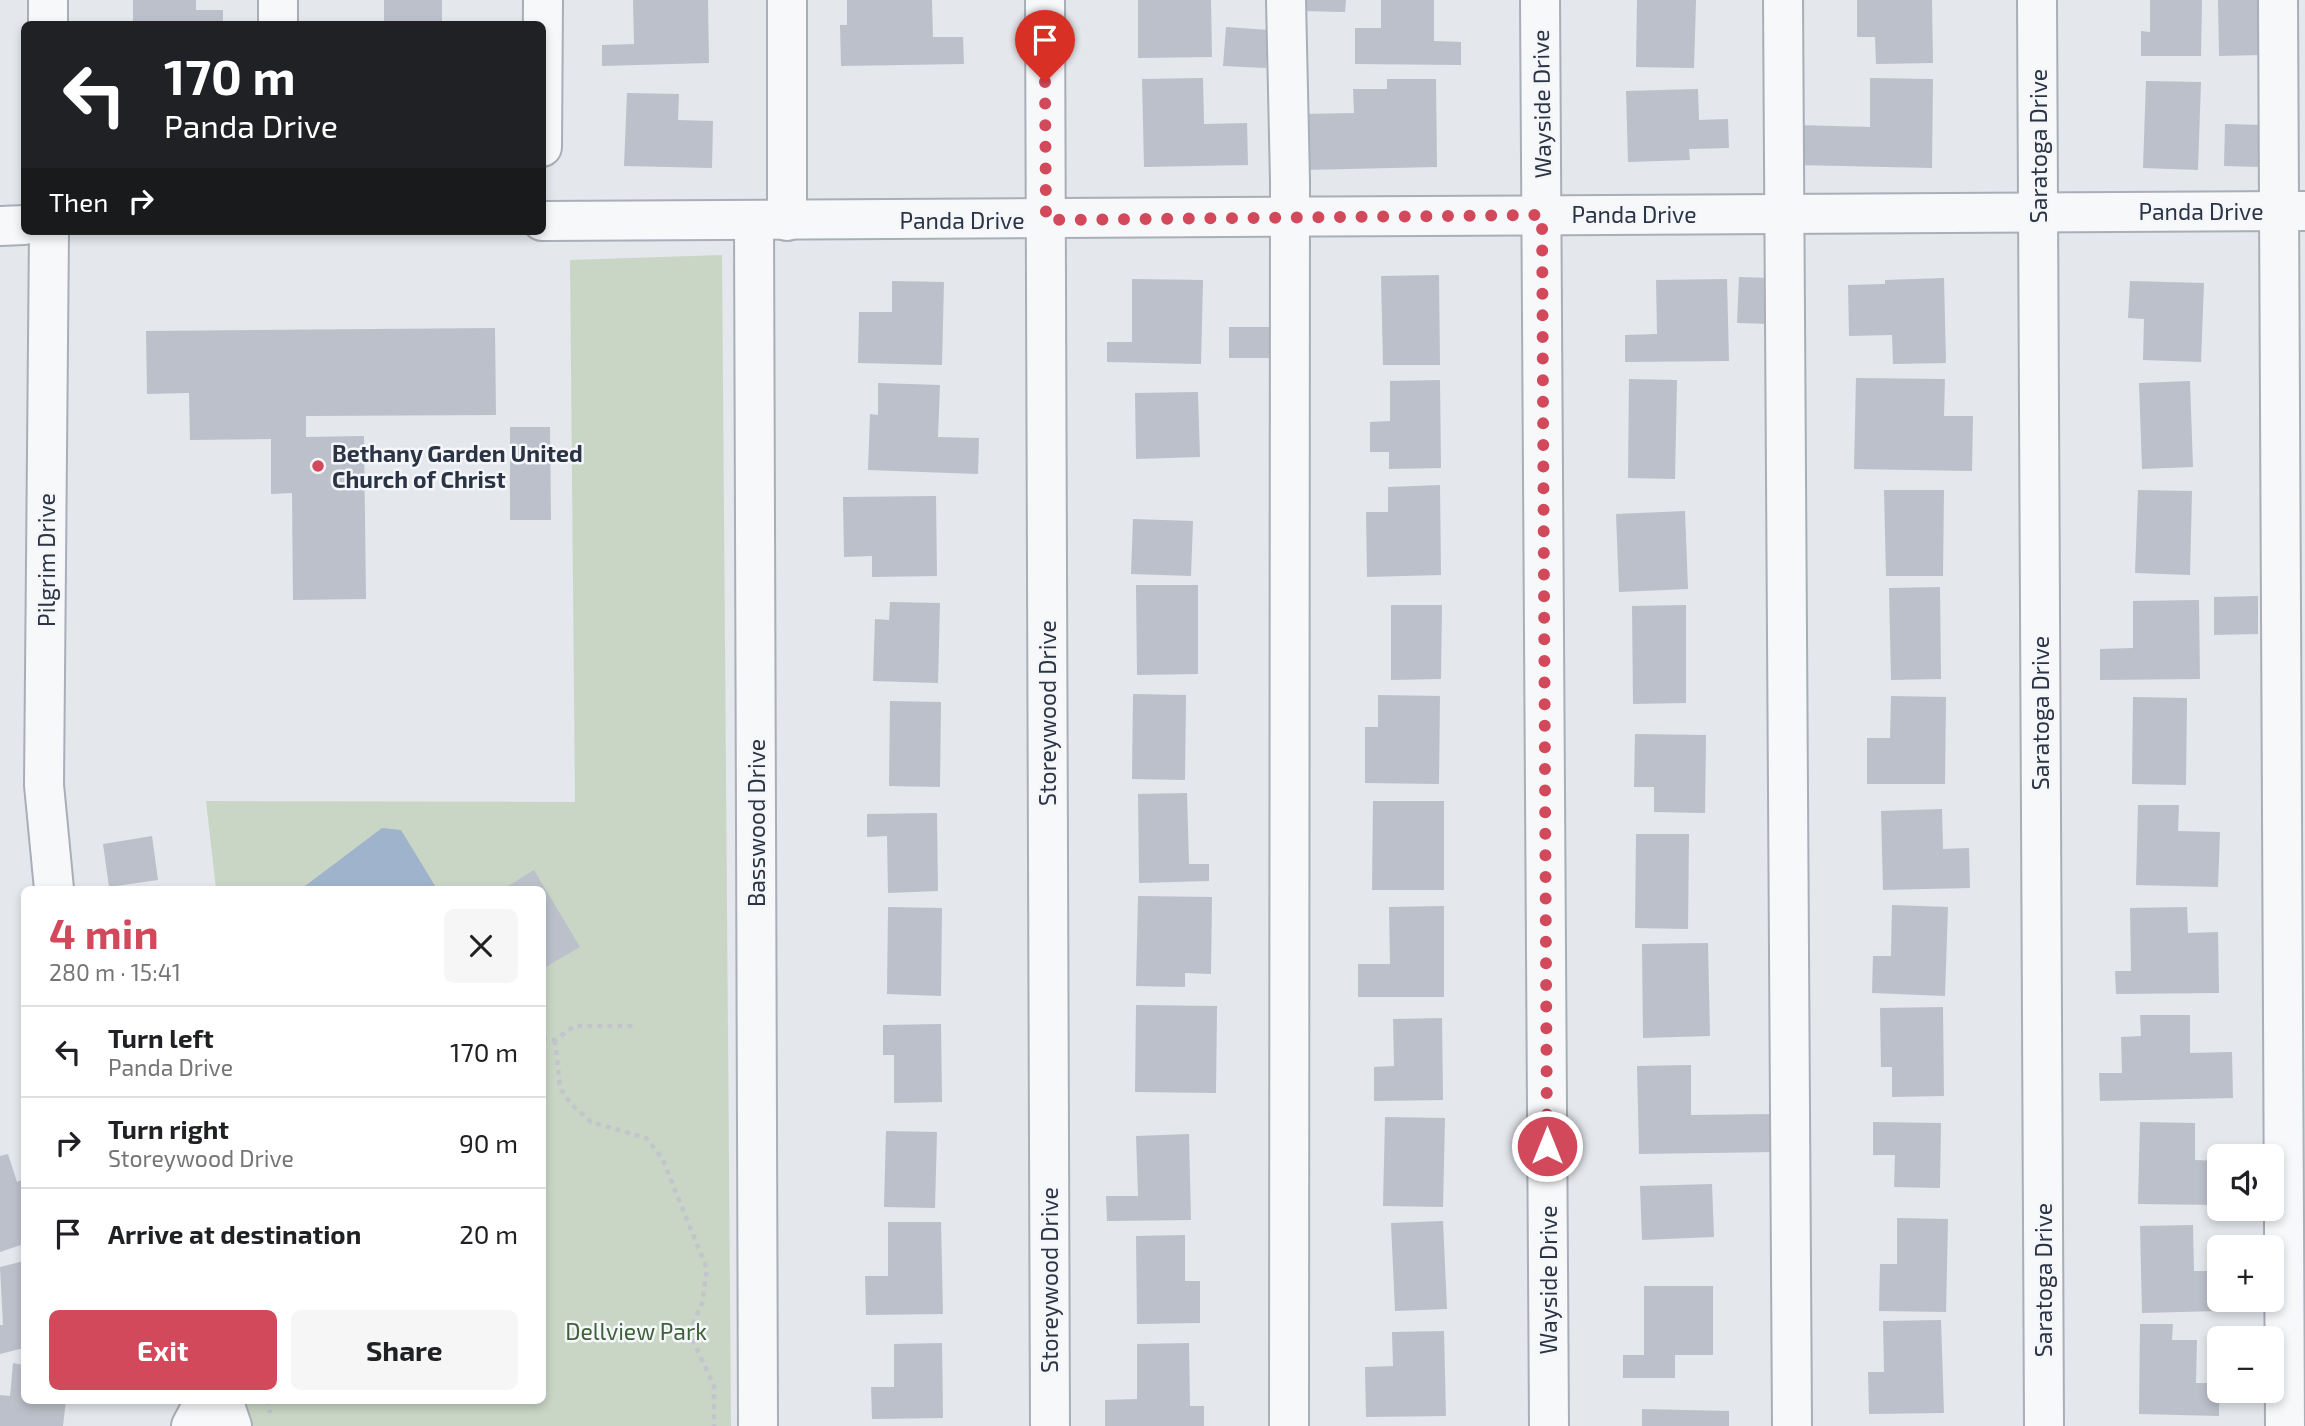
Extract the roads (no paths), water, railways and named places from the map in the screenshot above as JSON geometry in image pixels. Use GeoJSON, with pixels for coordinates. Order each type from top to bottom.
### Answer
{"type":"FeatureCollection","features":[{"type":"Feature","properties":{"kind":"street"},"geometry":{"type":"LineString","coordinates":[[48,0],[48,21]]}},
{"type":"Feature","properties":{"kind":"street"},"geometry":{"type":"LineString","coordinates":[[278,0],[278,21]]}},
{"type":"Feature","properties":{"kind":"street"},"geometry":{"type":"LineString","coordinates":[[543,0],[543,21]]}},
{"type":"Feature","properties":{"kind":"street","name":"Basswood Drive"},"geometry":{"type":"LineString","coordinates":[[758,1426],[770,220],[787,0]]}},
{"type":"Feature","properties":{"kind":"street","name":"Storeywood Drive"},"geometry":{"type":"LineString","coordinates":[[1045,0],[1050,1426]]}},
{"type":"Feature","properties":{"kind":"street"},"geometry":{"type":"LineString","coordinates":[[1286,0],[1289,217],[1289,1426]]}},
{"type":"Feature","properties":{"kind":"street","name":"Wayside Drive"},"geometry":{"type":"LineString","coordinates":[[1540,0],[1549,1426]]}},
{"type":"Feature","properties":{"kind":"street"},"geometry":{"type":"LineString","coordinates":[[1783,0],[1792,1426]]}},
{"type":"Feature","properties":{"kind":"street","name":"Saratoga Drive"},"geometry":{"type":"LineString","coordinates":[[2037,0],[2044,1426]]}},
{"type":"Feature","properties":{"kind":"street"},"geometry":{"type":"LineString","coordinates":[[2278,0],[2292,211],[2285,1426]]}},
{"type":"Feature","properties":{"kind":"street","name":"Panda Drive"},"geometry":{"type":"LineString","coordinates":[[546,220],[1046,220],[2292,211]]}},
{"type":"Feature","properties":{"kind":"street"},"geometry":{"type":"LineString","coordinates":[[0,226],[21,225]]}},
{"type":"Feature","properties":{"kind":"street","name":"Pilgrim Drive"},"geometry":{"type":"LineString","coordinates":[[49,235],[44,785],[54,886]]}},
{"type":"Feature","properties":{"kind":"street"},"geometry":{"type":"LineString","coordinates":[[191,1426],[203,1404]]}},
{"type":"Feature","properties":{"kind":"street"},"geometry":{"type":"LineString","coordinates":[[224,1404],[232,1426]]}},
{"type":"Feature","properties":{"kind":"water"},"geometry":{"type":"Polygon","coordinates":[[[382,828],[401,830],[435,886],[305,886],[382,828]]]}},
{"type":"Feature","properties":{"kind":"place","name":"Bethany Garden United Church of Christ"},"geometry":{"type":"Point","coordinates":[318,466]}},
{"type":"Feature","properties":{"kind":"park label","name":"Dellview Park"},"geometry":{"type":"Point","coordinates":[636,1331]}}]}
